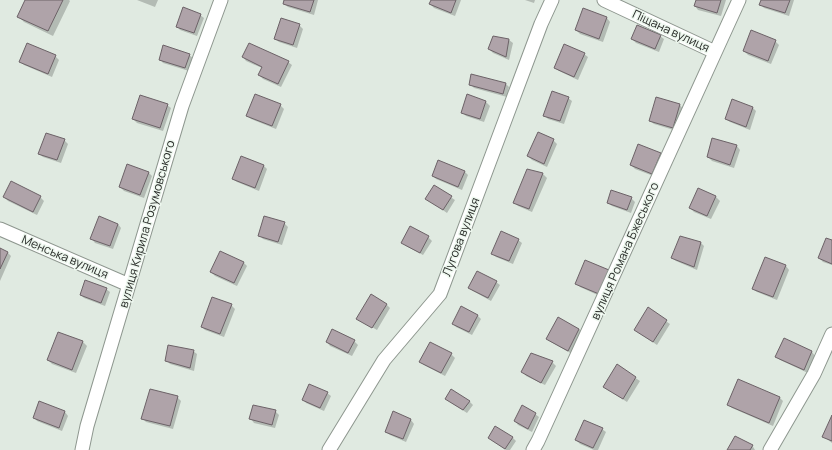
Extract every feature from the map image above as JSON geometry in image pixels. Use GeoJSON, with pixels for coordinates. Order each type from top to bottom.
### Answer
{"type":"FeatureCollection","features":[{"type":"Feature","properties":{"kind":"street","name":"вулиця Кирила Розумовського"},"geometry":{"type":"LineString","coordinates":[[82,450],[87,426],[182,106],[221,0]]}},
{"type":"Feature","properties":{"kind":"street","name":"Лугова вулиця"},"geometry":{"type":"LineString","coordinates":[[329,450],[384,360],[440,294],[541,24],[552,0]]}},
{"type":"Feature","properties":{"kind":"street","name":"Піщана вулиця"},"geometry":{"type":"LineString","coordinates":[[604,0],[715,52]]}},
{"type":"Feature","properties":{"kind":"street","name":"вулиця Романа Бжеського"},"geometry":{"type":"LineString","coordinates":[[533,450],[538,442],[739,0]]}},
{"type":"Feature","properties":{"kind":"street","name":"Менська вулиця"},"geometry":{"type":"LineString","coordinates":[[0,229],[129,285]]}},
{"type":"Feature","properties":{"kind":"street"},"geometry":{"type":"LineString","coordinates":[[770,450],[814,374],[832,334]]}},
{"type":"Feature","properties":{"kind":"building"},"geometry":{"type":"Polygon","coordinates":[[[25,0],[63,0],[48,31],[17,17],[25,0]]]}},
{"type":"Feature","properties":{"kind":"building"},"geometry":{"type":"Polygon","coordinates":[[[284,0],[314,0],[310,12],[283,4],[284,0]]]}},
{"type":"Feature","properties":{"kind":"building"},"geometry":{"type":"Polygon","coordinates":[[[431,0],[456,0],[451,13],[429,4],[431,0]]]}},
{"type":"Feature","properties":{"kind":"building"},"geometry":{"type":"Polygon","coordinates":[[[696,0],[721,0],[717,13],[694,6],[696,0]]]}},
{"type":"Feature","properties":{"kind":"building"},"geometry":{"type":"Polygon","coordinates":[[[761,0],[790,0],[785,13],[759,5],[761,0]]]}},
{"type":"Feature","properties":{"kind":"building"},"geometry":{"type":"Polygon","coordinates":[[[183,7],[201,14],[194,33],[176,27],[183,7]]]}},
{"type":"Feature","properties":{"kind":"building"},"geometry":{"type":"Polygon","coordinates":[[[583,8],[607,17],[599,39],[575,30],[583,8]]]}},
{"type":"Feature","properties":{"kind":"building"},"geometry":{"type":"Polygon","coordinates":[[[281,18],[300,24],[293,45],[274,39],[281,18]]]}},
{"type":"Feature","properties":{"kind":"building"},"geometry":{"type":"Polygon","coordinates":[[[637,25],[661,35],[655,49],[631,39],[637,25]]]}},
{"type":"Feature","properties":{"kind":"building"},"geometry":{"type":"Polygon","coordinates":[[[751,30],[776,40],[768,61],[743,51],[751,30]]]}},
{"type":"Feature","properties":{"kind":"building"},"geometry":{"type":"Polygon","coordinates":[[[493,36],[509,39],[506,57],[488,49],[493,36]]]}},
{"type":"Feature","properties":{"kind":"building"},"geometry":{"type":"Polygon","coordinates":[[[27,43],[56,55],[48,74],[19,62],[27,43]]]}},
{"type":"Feature","properties":{"kind":"building"},"geometry":{"type":"Polygon","coordinates":[[[249,43],[289,61],[278,84],[258,75],[262,67],[242,57],[249,43]]]}},
{"type":"Feature","properties":{"kind":"building"},"geometry":{"type":"Polygon","coordinates":[[[564,44],[585,53],[574,77],[554,68],[564,44]]]}},
{"type":"Feature","properties":{"kind":"building"},"geometry":{"type":"Polygon","coordinates":[[[163,45],[190,54],[185,68],[159,60],[163,45]]]}},
{"type":"Feature","properties":{"kind":"building"},"geometry":{"type":"Polygon","coordinates":[[[471,74],[506,83],[503,94],[469,85],[471,74]]]}},
{"type":"Feature","properties":{"kind":"building"},"geometry":{"type":"Polygon","coordinates":[[[552,91],[569,97],[560,121],[543,116],[552,91]]]}},
{"type":"Feature","properties":{"kind":"building"},"geometry":{"type":"Polygon","coordinates":[[[255,94],[281,104],[272,126],[246,116],[255,94]]]}},
{"type":"Feature","properties":{"kind":"building"},"geometry":{"type":"Polygon","coordinates":[[[467,94],[486,101],[480,119],[461,113],[467,94]]]}},
{"type":"Feature","properties":{"kind":"building"},"geometry":{"type":"Polygon","coordinates":[[[140,95],[168,104],[160,128],[132,119],[140,95]]]}},
{"type":"Feature","properties":{"kind":"building"},"geometry":{"type":"Polygon","coordinates":[[[656,97],[680,104],[673,128],[649,121],[656,97]]]}},
{"type":"Feature","properties":{"kind":"building"},"geometry":{"type":"Polygon","coordinates":[[[732,99],[753,107],[746,127],[725,119],[732,99]]]}},
{"type":"Feature","properties":{"kind":"building"},"geometry":{"type":"Polygon","coordinates":[[[538,132],[554,139],[544,164],[527,156],[538,132]]]}},
{"type":"Feature","properties":{"kind":"building"},"geometry":{"type":"Polygon","coordinates":[[[46,133],[65,139],[57,160],[38,154],[46,133]]]}},
{"type":"Feature","properties":{"kind":"building"},"geometry":{"type":"Polygon","coordinates":[[[712,138],[737,145],[730,165],[707,157],[712,138]]]}},
{"type":"Feature","properties":{"kind":"building"},"geometry":{"type":"Polygon","coordinates":[[[638,144],[661,153],[652,174],[630,165],[638,144]]]}},
{"type":"Feature","properties":{"kind":"building"},"geometry":{"type":"Polygon","coordinates":[[[241,156],[264,165],[255,188],[232,179],[241,156]]]}},
{"type":"Feature","properties":{"kind":"building"},"geometry":{"type":"Polygon","coordinates":[[[438,160],[465,171],[458,187],[432,176],[438,160]]]}},
{"type":"Feature","properties":{"kind":"building"},"geometry":{"type":"Polygon","coordinates":[[[127,164],[149,172],[140,195],[119,187],[127,164]]]}},
{"type":"Feature","properties":{"kind":"building"},"geometry":{"type":"Polygon","coordinates":[[[527,169],[543,173],[529,209],[513,203],[527,169]]]}},
{"type":"Feature","properties":{"kind":"building"},"geometry":{"type":"Polygon","coordinates":[[[11,181],[41,196],[33,212],[3,197],[11,181]]]}},
{"type":"Feature","properties":{"kind":"building"},"geometry":{"type":"Polygon","coordinates":[[[434,185],[452,196],[443,210],[425,199],[434,185]]]}},
{"type":"Feature","properties":{"kind":"building"},"geometry":{"type":"Polygon","coordinates":[[[698,188],[716,196],[707,216],[689,208],[698,188]]]}},
{"type":"Feature","properties":{"kind":"building"},"geometry":{"type":"Polygon","coordinates":[[[611,190],[632,197],[627,210],[607,203],[611,190]]]}},
{"type":"Feature","properties":{"kind":"building"},"geometry":{"type":"Polygon","coordinates":[[[99,216],[118,224],[110,246],[90,239],[99,216]]]}},
{"type":"Feature","properties":{"kind":"building"},"geometry":{"type":"Polygon","coordinates":[[[264,216],[285,222],[278,242],[258,236],[264,216]]]}},
{"type":"Feature","properties":{"kind":"building"},"geometry":{"type":"Polygon","coordinates":[[[410,226],[429,236],[420,253],[401,243],[410,226]]]}},
{"type":"Feature","properties":{"kind":"building"},"geometry":{"type":"Polygon","coordinates":[[[501,231],[519,239],[509,261],[491,254],[501,231]]]}},
{"type":"Feature","properties":{"kind":"building"},"geometry":{"type":"Polygon","coordinates":[[[680,236],[701,242],[694,267],[671,258],[680,236]]]}},
{"type":"Feature","properties":{"kind":"building"},"geometry":{"type":"Polygon","coordinates":[[[826,238],[832,240],[832,264],[818,258],[826,238]]]}},
{"type":"Feature","properties":{"kind":"building"},"geometry":{"type":"Polygon","coordinates":[[[0,248],[8,252],[0,269],[0,248]]]}},
{"type":"Feature","properties":{"kind":"building"},"geometry":{"type":"Polygon","coordinates":[[[220,251],[244,262],[234,283],[210,272],[220,251]]]}},
{"type":"Feature","properties":{"kind":"building"},"geometry":{"type":"Polygon","coordinates":[[[765,257],[786,265],[773,297],[752,289],[765,257]]]}},
{"type":"Feature","properties":{"kind":"building"},"geometry":{"type":"Polygon","coordinates":[[[585,260],[609,270],[599,294],[575,284],[585,260]]]}},
{"type":"Feature","properties":{"kind":"building"},"geometry":{"type":"Polygon","coordinates":[[[477,271],[497,281],[488,298],[468,288],[477,271]]]}},
{"type":"Feature","properties":{"kind":"building"},"geometry":{"type":"Polygon","coordinates":[[[85,280],[107,288],[101,303],[80,295],[85,280]]]}},
{"type":"Feature","properties":{"kind":"building"},"geometry":{"type":"Polygon","coordinates":[[[371,294],[387,304],[372,328],[356,319],[371,294]]]}},
{"type":"Feature","properties":{"kind":"building"},"geometry":{"type":"Polygon","coordinates":[[[212,297],[232,304],[220,334],[201,327],[212,297]]]}},
{"type":"Feature","properties":{"kind":"building"},"geometry":{"type":"Polygon","coordinates":[[[461,306],[478,315],[469,332],[452,324],[461,306]]]}},
{"type":"Feature","properties":{"kind":"building"},"geometry":{"type":"Polygon","coordinates":[[[648,307],[667,320],[653,342],[634,330],[648,307]]]}},
{"type":"Feature","properties":{"kind":"building"},"geometry":{"type":"Polygon","coordinates":[[[558,317],[579,329],[568,351],[546,339],[558,317]]]}},
{"type":"Feature","properties":{"kind":"building"},"geometry":{"type":"Polygon","coordinates":[[[332,329],[355,340],[348,353],[326,342],[332,329]]]}},
{"type":"Feature","properties":{"kind":"building"},"geometry":{"type":"Polygon","coordinates":[[[58,332],[83,341],[72,370],[47,360],[58,332]]]}},
{"type":"Feature","properties":{"kind":"building"},"geometry":{"type":"Polygon","coordinates":[[[784,338],[812,351],[804,370],[775,357],[784,338]]]}},
{"type":"Feature","properties":{"kind":"building"},"geometry":{"type":"Polygon","coordinates":[[[430,342],[452,353],[441,373],[419,362],[430,342]]]}},
{"type":"Feature","properties":{"kind":"building"},"geometry":{"type":"Polygon","coordinates":[[[168,345],[194,350],[190,368],[165,361],[168,345]]]}},
{"type":"Feature","properties":{"kind":"building"},"geometry":{"type":"Polygon","coordinates":[[[531,353],[553,361],[541,383],[521,372],[531,353]]]}},
{"type":"Feature","properties":{"kind":"building"},"geometry":{"type":"Polygon","coordinates":[[[617,364],[636,377],[623,399],[603,387],[617,364]]]}},
{"type":"Feature","properties":{"kind":"building"},"geometry":{"type":"Polygon","coordinates":[[[738,379],[780,397],[769,423],[727,405],[738,379]]]}},
{"type":"Feature","properties":{"kind":"building"},"geometry":{"type":"Polygon","coordinates":[[[309,384],[328,392],[320,408],[302,400],[309,384]]]}},
{"type":"Feature","properties":{"kind":"building"},"geometry":{"type":"Polygon","coordinates":[[[150,389],[178,396],[170,426],[141,419],[150,389]]]}},
{"type":"Feature","properties":{"kind":"building"},"geometry":{"type":"Polygon","coordinates":[[[451,389],[470,401],[463,410],[445,399],[451,389]]]}},
{"type":"Feature","properties":{"kind":"building"},"geometry":{"type":"Polygon","coordinates":[[[39,401],[65,411],[59,428],[33,418],[39,401]]]}},
{"type":"Feature","properties":{"kind":"building"},"geometry":{"type":"Polygon","coordinates":[[[253,405],[276,410],[272,425],[249,419],[253,405]]]}},
{"type":"Feature","properties":{"kind":"building"},"geometry":{"type":"Polygon","coordinates":[[[522,405],[536,413],[528,429],[514,421],[522,405]]]}},
{"type":"Feature","properties":{"kind":"building"},"geometry":{"type":"Polygon","coordinates":[[[393,411],[411,419],[403,439],[385,432],[393,411]]]}},
{"type":"Feature","properties":{"kind":"building"},"geometry":{"type":"Polygon","coordinates":[[[832,415],[832,441],[822,437],[832,415]]]}},
{"type":"Feature","properties":{"kind":"building"},"geometry":{"type":"Polygon","coordinates":[[[584,420],[603,428],[593,448],[575,440],[584,420]]]}},
{"type":"Feature","properties":{"kind":"building"},"geometry":{"type":"Polygon","coordinates":[[[495,426],[513,437],[505,449],[488,438],[495,426]]]}},
{"type":"Feature","properties":{"kind":"building"},"geometry":{"type":"Polygon","coordinates":[[[735,436],[753,445],[750,450],[727,450],[735,436]]]}}]}
